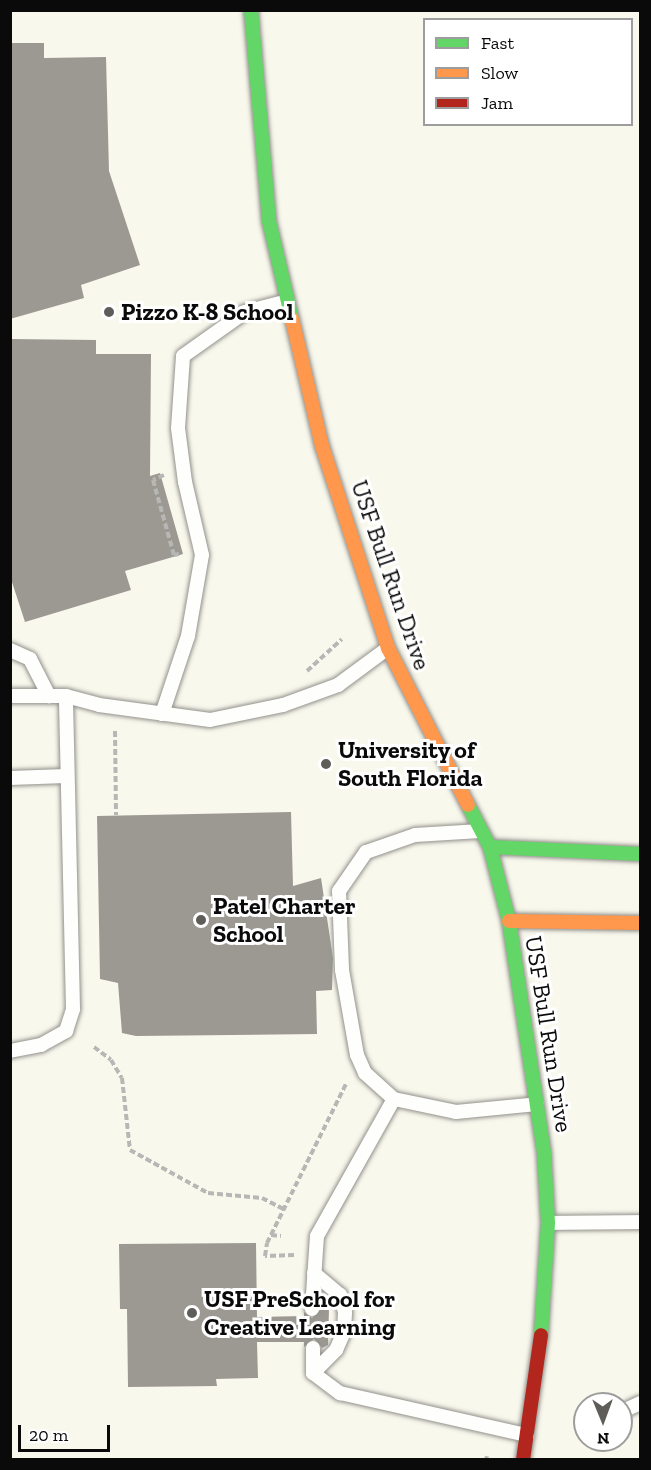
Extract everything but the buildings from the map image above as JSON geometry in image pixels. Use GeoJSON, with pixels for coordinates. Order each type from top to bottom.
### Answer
{"type":"FeatureCollection","features":[{"type":"Feature","properties":{"kind":"street","name":"USF Bull Run Drive"},"geometry":{"type":"LineString","coordinates":[[251,10],[269,221],[322,446],[388,648],[490,847],[509,921],[537,1104],[548,1223],[540,1356],[523,1460]]}},
{"type":"Feature","properties":{"kind":"street"},"geometry":{"type":"LineString","coordinates":[[490,847],[640,854]]}},
{"type":"Feature","properties":{"kind":"street"},"geometry":{"type":"LineString","coordinates":[[509,921],[640,923]]}},
{"type":"Feature","properties":{"kind":"lane"},"geometry":{"type":"LineString","coordinates":[[162,714],[188,636],[202,555],[185,482],[178,428],[183,356],[245,312],[288,302]]}},
{"type":"Feature","properties":{"kind":"lane"},"geometry":{"type":"LineString","coordinates":[[10,696],[66,696],[162,714],[210,720],[283,705],[338,685],[388,648]]}},
{"type":"Feature","properties":{"kind":"lane"},"geometry":{"type":"LineString","coordinates":[[10,651],[30,659],[49,696]]}},
{"type":"Feature","properties":{"kind":"lane"},"geometry":{"type":"LineString","coordinates":[[10,1051],[41,1045],[66,1031],[73,1009],[66,696]]}},
{"type":"Feature","properties":{"kind":"lane"},"geometry":{"type":"LineString","coordinates":[[10,778],[66,776]]}},
{"type":"Feature","properties":{"kind":"lane"},"geometry":{"type":"LineString","coordinates":[[480,831],[415,835],[366,852],[339,891],[342,970],[357,1055],[365,1073],[394,1099],[456,1112],[537,1104]]}},
{"type":"Feature","properties":{"kind":"lane"},"geometry":{"type":"LineString","coordinates":[[312,1309],[317,1236],[394,1099]]}},
{"type":"Feature","properties":{"kind":"lane"},"geometry":{"type":"LineString","coordinates":[[548,1223],[640,1222]]}},
{"type":"Feature","properties":{"kind":"lane"},"geometry":{"type":"LineString","coordinates":[[313,1373],[336,1350],[344,1332],[345,1312],[340,1295],[314,1273]]}},
{"type":"Feature","properties":{"kind":"lane"},"geometry":{"type":"LineString","coordinates":[[313,1348],[313,1373]]}},
{"type":"Feature","properties":{"kind":"lane"},"geometry":{"type":"LineString","coordinates":[[313,1373],[340,1393],[528,1435]]}},
{"type":"Feature","properties":{"kind":"path"},"geometry":{"type":"LineString","coordinates":[[153,480],[174,555]]}},
{"type":"Feature","properties":{"kind":"path"},"geometry":{"type":"LineString","coordinates":[[301,674],[342,639]]}},
{"type":"Feature","properties":{"kind":"path"},"geometry":{"type":"LineString","coordinates":[[115,730],[116,816]]}},
{"type":"Feature","properties":{"kind":"path"},"geometry":{"type":"LineString","coordinates":[[94,1047],[111,1060],[122,1078],[130,1150],[208,1193],[262,1198],[284,1209]]}},
{"type":"Feature","properties":{"kind":"path"},"geometry":{"type":"LineString","coordinates":[[315,1254],[265,1256],[271,1235],[347,1088],[345,1079]]}},
{"type":"Feature","properties":{"kind":"path"},"geometry":{"type":"LineString","coordinates":[[271,1235],[281,1236]]}},
{"type":"Feature","properties":{"kind":"path"},"geometry":{"type":"LineString","coordinates":[[283,1249],[283,1256]]}},
{"type":"Feature","properties":{"kind":"traffic: fast"},"geometry":{"type":"LineString","coordinates":[[251,10],[269,221],[292,319]]}},
{"type":"Feature","properties":{"kind":"traffic: fast"},"geometry":{"type":"LineString","coordinates":[[468,805],[490,847],[509,921],[544,1153],[548,1223],[541,1335]]}},
{"type":"Feature","properties":{"kind":"traffic: fast"},"geometry":{"type":"LineString","coordinates":[[490,847],[640,854]]}},
{"type":"Feature","properties":{"kind":"traffic: slow"},"geometry":{"type":"LineString","coordinates":[[292,319],[322,446],[388,648],[468,805]]}},
{"type":"Feature","properties":{"kind":"traffic: slow"},"geometry":{"type":"LineString","coordinates":[[509,921],[640,923]]}},
{"type":"Feature","properties":{"kind":"traffic: jam"},"geometry":{"type":"LineString","coordinates":[[523,1460],[541,1335]]}},
{"type":"Feature","properties":{"kind":"place","name":"Pizzo K-8 School"},"geometry":{"type":"Point","coordinates":[109,312]}},
{"type":"Feature","properties":{"kind":"place","name":"University of South Florida"},"geometry":{"type":"Point","coordinates":[326,764]}},
{"type":"Feature","properties":{"kind":"place","name":"Patel Charter School"},"geometry":{"type":"Point","coordinates":[201,920]}},
{"type":"Feature","properties":{"kind":"place","name":"USF PreSchool for Creative Learning"},"geometry":{"type":"Point","coordinates":[192,1313]}}]}
